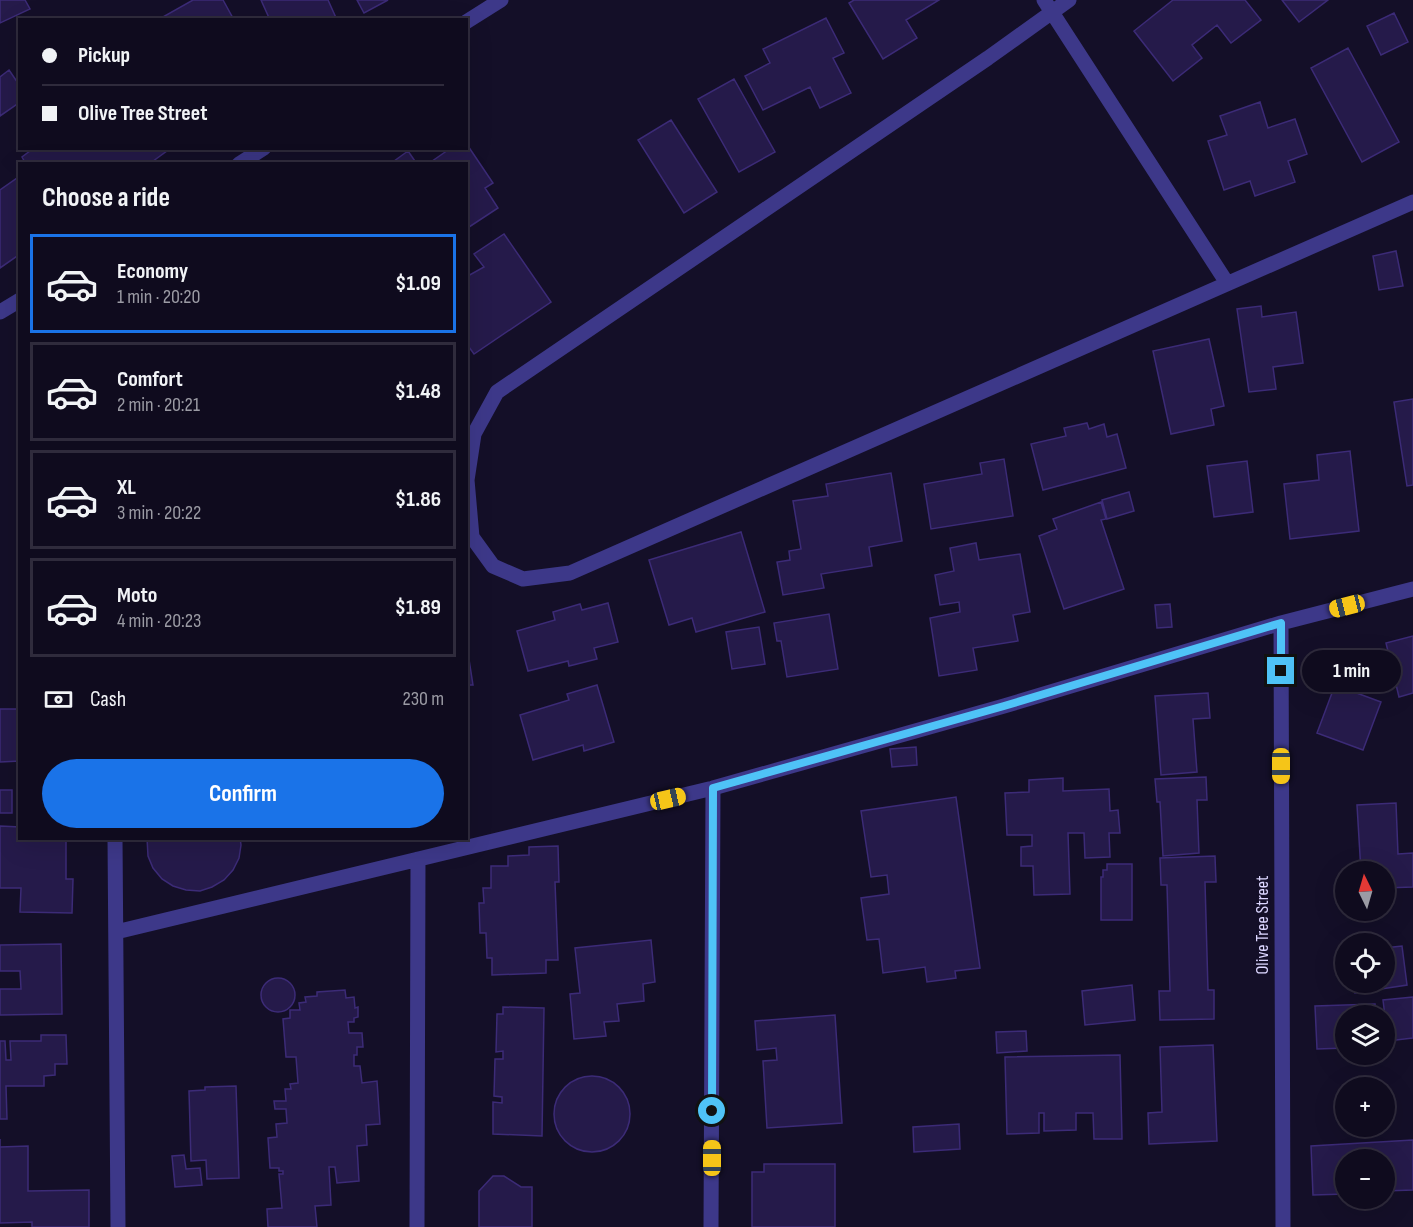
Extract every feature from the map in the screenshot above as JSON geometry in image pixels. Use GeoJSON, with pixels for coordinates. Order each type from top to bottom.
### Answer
{"type":"FeatureCollection","features":[{"type":"Feature","properties":{"kind":"street"},"geometry":{"type":"LineString","coordinates":[[468,20],[479,6],[501,0]]}},
{"type":"Feature","properties":{"kind":"street"},"geometry":{"type":"LineString","coordinates":[[468,473],[474,434],[497,392],[1048,7],[1069,0]]}},
{"type":"Feature","properties":{"kind":"street"},"geometry":{"type":"LineString","coordinates":[[1048,7],[1227,283]]}},
{"type":"Feature","properties":{"kind":"street"},"geometry":{"type":"LineString","coordinates":[[243,162],[261,150]]}},
{"type":"Feature","properties":{"kind":"street"},"geometry":{"type":"LineString","coordinates":[[468,494],[471,537],[493,566],[523,579],[570,573],[1413,202]]}},
{"type":"Feature","properties":{"kind":"street"},"geometry":{"type":"LineString","coordinates":[[0,312],[18,301]]}},
{"type":"Feature","properties":{"kind":"street"},"geometry":{"type":"LineString","coordinates":[[116,932],[713,788],[1004,706],[1281,623],[1413,589]]}},
{"type":"Feature","properties":{"kind":"street","name":"Olive Tree Street"},"geometry":{"type":"LineString","coordinates":[[1281,623],[1283,1227]]}},
{"type":"Feature","properties":{"kind":"street"},"geometry":{"type":"LineString","coordinates":[[711,1227],[713,788]]}},
{"type":"Feature","properties":{"kind":"street"},"geometry":{"type":"LineString","coordinates":[[115,840],[118,1227]]}},
{"type":"Feature","properties":{"kind":"street"},"geometry":{"type":"LineString","coordinates":[[417,1227],[418,859]]}},
{"type":"Feature","properties":{"kind":"building"},"geometry":{"type":"Polygon","coordinates":[[[0,0],[25,0],[30,9],[0,23],[0,0]]]}},
{"type":"Feature","properties":{"kind":"building"},"geometry":{"type":"Polygon","coordinates":[[[193,0],[223,0],[233,18],[161,18],[193,0]]]}},
{"type":"Feature","properties":{"kind":"building"},"geometry":{"type":"Polygon","coordinates":[[[261,0],[328,0],[336,18],[269,18],[261,0]]]}},
{"type":"Feature","properties":{"kind":"building"},"geometry":{"type":"Polygon","coordinates":[[[357,0],[388,0],[364,13],[357,0]]]}},
{"type":"Feature","properties":{"kind":"building"},"geometry":{"type":"Polygon","coordinates":[[[854,0],[939,0],[906,20],[917,38],[883,59],[849,3],[854,0]]]}},
{"type":"Feature","properties":{"kind":"building"},"geometry":{"type":"Polygon","coordinates":[[[1173,0],[1245,0],[1261,20],[1231,43],[1217,25],[1192,45],[1202,58],[1173,81],[1134,31],[1173,0]]]}},
{"type":"Feature","properties":{"kind":"building"},"geometry":{"type":"Polygon","coordinates":[[[1282,0],[1328,0],[1299,22],[1282,0]]]}},
{"type":"Feature","properties":{"kind":"building"},"geometry":{"type":"Polygon","coordinates":[[[1394,13],[1408,42],[1381,55],[1367,26],[1394,13]]]}},
{"type":"Feature","properties":{"kind":"building"},"geometry":{"type":"Polygon","coordinates":[[[826,18],[844,53],[833,58],[851,93],[820,108],[810,87],[763,110],[745,76],[770,63],[763,49],[826,18]]]}},
{"type":"Feature","properties":{"kind":"building"},"geometry":{"type":"Polygon","coordinates":[[[1348,48],[1399,142],[1362,162],[1311,68],[1348,48]]]}},
{"type":"Feature","properties":{"kind":"building"},"geometry":{"type":"Polygon","coordinates":[[[9,70],[18,83],[18,103],[0,116],[0,77],[9,70]]]}},
{"type":"Feature","properties":{"kind":"building"},"geometry":{"type":"Polygon","coordinates":[[[734,79],[775,152],[739,172],[698,99],[734,79]]]}},
{"type":"Feature","properties":{"kind":"building"},"geometry":{"type":"Polygon","coordinates":[[[1260,102],[1268,128],[1295,119],[1307,154],[1288,161],[1295,182],[1255,196],[1250,181],[1224,190],[1208,141],[1227,135],[1220,116],[1260,102]]]}},
{"type":"Feature","properties":{"kind":"building"},"geometry":{"type":"Polygon","coordinates":[[[671,120],[717,192],[684,213],[638,140],[671,120]]]}},
{"type":"Feature","properties":{"kind":"building"},"geometry":{"type":"Polygon","coordinates":[[[468,146],[493,183],[485,188],[498,208],[468,228],[468,162],[431,162],[448,150],[468,150],[468,146]]]}},
{"type":"Feature","properties":{"kind":"building"},"geometry":{"type":"Polygon","coordinates":[[[31,150],[168,150],[152,162],[25,162],[22,157],[31,150]]]}},
{"type":"Feature","properties":{"kind":"building"},"geometry":{"type":"Polygon","coordinates":[[[408,151],[416,162],[393,162],[408,151]]]}},
{"type":"Feature","properties":{"kind":"building"},"geometry":{"type":"Polygon","coordinates":[[[18,177],[18,255],[0,268],[0,190],[18,177]]]}},
{"type":"Feature","properties":{"kind":"building"},"geometry":{"type":"Polygon","coordinates":[[[504,234],[551,302],[474,354],[468,346],[468,276],[484,267],[474,254],[504,234]]]}},
{"type":"Feature","properties":{"kind":"building"},"geometry":{"type":"Polygon","coordinates":[[[1396,251],[1403,286],[1379,290],[1373,256],[1396,251]]]}},
{"type":"Feature","properties":{"kind":"building"},"geometry":{"type":"Polygon","coordinates":[[[1261,306],[1262,317],[1296,312],[1303,363],[1273,367],[1276,389],[1249,392],[1237,309],[1261,306]]]}},
{"type":"Feature","properties":{"kind":"building"},"geometry":{"type":"Polygon","coordinates":[[[1209,339],[1224,406],[1211,409],[1214,425],[1171,434],[1153,351],[1209,339]]]}},
{"type":"Feature","properties":{"kind":"building"},"geometry":{"type":"Polygon","coordinates":[[[1413,399],[1413,485],[1407,486],[1394,402],[1413,399]]]}},
{"type":"Feature","properties":{"kind":"building"},"geometry":{"type":"Polygon","coordinates":[[[1087,423],[1089,429],[1104,424],[1107,437],[1117,434],[1126,468],[1043,490],[1031,444],[1066,436],[1064,428],[1087,423]]]}},
{"type":"Feature","properties":{"kind":"building"},"geometry":{"type":"Polygon","coordinates":[[[1350,451],[1359,531],[1290,539],[1284,484],[1319,480],[1317,455],[1350,451]]]}},
{"type":"Feature","properties":{"kind":"building"},"geometry":{"type":"Polygon","coordinates":[[[1004,459],[1013,516],[931,529],[924,484],[982,474],[980,463],[1004,459]]]}},
{"type":"Feature","properties":{"kind":"building"},"geometry":{"type":"Polygon","coordinates":[[[1247,461],[1253,512],[1214,517],[1207,466],[1247,461]]]}},
{"type":"Feature","properties":{"kind":"building"},"geometry":{"type":"Polygon","coordinates":[[[891,473],[902,541],[869,547],[872,566],[821,574],[824,588],[783,595],[777,562],[790,560],[789,551],[801,549],[793,501],[828,496],[826,484],[891,473]]]}},
{"type":"Feature","properties":{"kind":"building"},"geometry":{"type":"Polygon","coordinates":[[[1129,492],[1134,511],[1107,519],[1102,500],[1129,492]]]}},
{"type":"Feature","properties":{"kind":"building"},"geometry":{"type":"Polygon","coordinates":[[[1101,502],[1106,519],[1101,520],[1124,589],[1064,609],[1039,536],[1057,529],[1053,519],[1101,502]]]}},
{"type":"Feature","properties":{"kind":"building"},"geometry":{"type":"Polygon","coordinates":[[[741,532],[765,612],[696,632],[692,618],[669,625],[649,560],[741,532]]]}},
{"type":"Feature","properties":{"kind":"building"},"geometry":{"type":"Polygon","coordinates":[[[976,543],[979,560],[1020,554],[1030,612],[1013,615],[1018,641],[973,648],[977,670],[939,676],[930,618],[960,612],[959,602],[940,605],[935,575],[954,571],[950,548],[976,543]]]}},
{"type":"Feature","properties":{"kind":"building"},"geometry":{"type":"Polygon","coordinates":[[[608,603],[618,642],[594,648],[597,659],[569,666],[568,661],[528,671],[517,631],[555,620],[553,612],[580,604],[582,610],[608,603]]]}},
{"type":"Feature","properties":{"kind":"building"},"geometry":{"type":"Polygon","coordinates":[[[1170,604],[1172,627],[1157,628],[1155,605],[1170,604]]]}},
{"type":"Feature","properties":{"kind":"building"},"geometry":{"type":"Polygon","coordinates":[[[829,614],[838,669],[787,677],[781,641],[777,641],[774,623],[829,614]]]}},
{"type":"Feature","properties":{"kind":"building"},"geometry":{"type":"Polygon","coordinates":[[[759,627],[765,664],[732,669],[726,632],[759,627]]]}},
{"type":"Feature","properties":{"kind":"building"},"geometry":{"type":"Polygon","coordinates":[[[1413,636],[1413,693],[1399,697],[1386,643],[1413,636]]]}},
{"type":"Feature","properties":{"kind":"building"},"geometry":{"type":"Polygon","coordinates":[[[468,653],[473,685],[468,685],[468,653]]]}},
{"type":"Feature","properties":{"kind":"building"},"geometry":{"type":"Polygon","coordinates":[[[597,685],[614,742],[584,751],[583,745],[533,760],[520,715],[569,700],[567,694],[597,685]]]}},
{"type":"Feature","properties":{"kind":"building"},"geometry":{"type":"Polygon","coordinates":[[[1335,685],[1381,702],[1363,750],[1317,733],[1335,685]]]}},
{"type":"Feature","properties":{"kind":"building"},"geometry":{"type":"Polygon","coordinates":[[[1208,693],[1210,718],[1193,719],[1197,772],[1161,775],[1155,696],[1208,693]]]}},
{"type":"Feature","properties":{"kind":"building"},"geometry":{"type":"Polygon","coordinates":[[[0,709],[18,709],[18,761],[0,762],[0,709]]]}},
{"type":"Feature","properties":{"kind":"building"},"geometry":{"type":"Polygon","coordinates":[[[916,747],[917,765],[892,767],[890,749],[916,747]]]}},
{"type":"Feature","properties":{"kind":"building"},"geometry":{"type":"Polygon","coordinates":[[[1206,777],[1207,800],[1197,800],[1199,853],[1163,856],[1160,802],[1157,802],[1155,779],[1206,777]]]}},
{"type":"Feature","properties":{"kind":"building"},"geometry":{"type":"Polygon","coordinates":[[[1063,778],[1063,791],[1109,789],[1110,811],[1118,810],[1120,833],[1109,833],[1110,857],[1085,858],[1084,833],[1068,833],[1070,894],[1034,895],[1033,866],[1021,866],[1021,847],[1032,846],[1032,835],[1007,835],[1005,793],[1029,792],[1029,780],[1063,778]]]}},
{"type":"Feature","properties":{"kind":"building"},"geometry":{"type":"Polygon","coordinates":[[[0,790],[12,790],[12,813],[0,813],[0,790]]]}},
{"type":"Feature","properties":{"kind":"building"},"geometry":{"type":"Polygon","coordinates":[[[956,797],[980,968],[955,971],[956,978],[927,982],[925,967],[883,973],[879,939],[867,940],[861,898],[889,894],[887,875],[871,877],[861,811],[956,797]]]}},
{"type":"Feature","properties":{"kind":"building"},"geometry":{"type":"Polygon","coordinates":[[[1396,803],[1398,854],[1413,853],[1413,887],[1395,888],[1395,861],[1360,861],[1357,805],[1396,803]]]}},
{"type":"Feature","properties":{"kind":"building"},"geometry":{"type":"Polygon","coordinates":[[[0,826],[18,827],[18,840],[66,840],[66,879],[73,879],[72,913],[20,912],[21,888],[0,888],[0,826]]]}},
{"type":"Feature","properties":{"kind":"building"},"geometry":{"type":"Polygon","coordinates":[[[147,840],[240,840],[239,858],[233,870],[224,880],[200,891],[173,886],[162,879],[153,868],[148,856],[147,840]]]}},
{"type":"Feature","properties":{"kind":"building"},"geometry":{"type":"Polygon","coordinates":[[[558,846],[559,882],[555,882],[558,960],[546,960],[546,973],[492,975],[492,958],[487,958],[486,933],[480,933],[479,903],[484,903],[483,888],[491,888],[491,866],[508,866],[508,856],[529,855],[529,847],[558,846]]]}},
{"type":"Feature","properties":{"kind":"building"},"geometry":{"type":"Polygon","coordinates":[[[1215,856],[1216,882],[1205,882],[1208,990],[1214,990],[1214,1019],[1160,1020],[1159,991],[1170,991],[1167,885],[1161,885],[1160,858],[1215,856]]]}},
{"type":"Feature","properties":{"kind":"building"},"geometry":{"type":"Polygon","coordinates":[[[1107,864],[1132,864],[1132,920],[1101,920],[1101,877],[1103,877],[1103,870],[1107,870],[1107,864]]]}},
{"type":"Feature","properties":{"kind":"building"},"geometry":{"type":"Polygon","coordinates":[[[651,940],[655,982],[643,984],[644,1001],[617,1004],[619,1021],[604,1022],[606,1036],[574,1039],[570,994],[580,993],[575,948],[651,940]]]}},
{"type":"Feature","properties":{"kind":"building"},"geometry":{"type":"Polygon","coordinates":[[[61,944],[62,1014],[0,1015],[0,989],[21,989],[20,971],[0,971],[0,945],[61,944]]]}},
{"type":"Feature","properties":{"kind":"building"},"geometry":{"type":"Polygon","coordinates":[[[1402,946],[1407,985],[1395,987],[1395,947],[1402,946]]]}},
{"type":"Feature","properties":{"kind":"building"},"geometry":{"type":"Polygon","coordinates":[[[278,978],[290,983],[295,995],[290,1007],[278,1012],[266,1007],[261,995],[266,983],[278,978]]]}},
{"type":"Feature","properties":{"kind":"building"},"geometry":{"type":"Polygon","coordinates":[[[1132,985],[1135,1020],[1085,1025],[1082,991],[1132,985]]]}},
{"type":"Feature","properties":{"kind":"building"},"geometry":{"type":"Polygon","coordinates":[[[345,990],[346,998],[354,997],[355,1008],[358,1007],[358,1017],[354,1018],[354,1022],[348,1022],[349,1033],[362,1033],[363,1047],[357,1047],[354,1066],[360,1066],[362,1083],[377,1081],[380,1124],[366,1125],[367,1145],[357,1146],[359,1181],[337,1183],[335,1167],[329,1167],[331,1205],[315,1206],[317,1227],[268,1227],[267,1209],[282,1208],[279,1174],[283,1174],[283,1171],[279,1171],[279,1168],[270,1168],[268,1138],[277,1137],[276,1124],[287,1123],[286,1109],[275,1109],[274,1101],[286,1101],[285,1089],[291,1089],[290,1084],[298,1083],[296,1057],[286,1057],[283,1019],[290,1018],[290,1010],[300,1010],[299,1003],[306,1002],[305,997],[317,996],[317,992],[345,990]]]}},
{"type":"Feature","properties":{"kind":"building"},"geometry":{"type":"Polygon","coordinates":[[[1413,997],[1413,1038],[1395,1040],[1395,1005],[1384,1005],[1383,1000],[1413,997]]]}},
{"type":"Feature","properties":{"kind":"building"},"geometry":{"type":"Polygon","coordinates":[[[1335,1005],[1335,1048],[1317,1049],[1315,1006],[1335,1005]]]}},
{"type":"Feature","properties":{"kind":"building"},"geometry":{"type":"Polygon","coordinates":[[[503,1007],[544,1008],[542,1136],[493,1134],[493,1102],[502,1103],[502,1097],[494,1096],[495,1059],[503,1059],[503,1051],[496,1052],[497,1014],[503,1014],[503,1007]]]}},
{"type":"Feature","properties":{"kind":"building"},"geometry":{"type":"Polygon","coordinates":[[[835,1015],[842,1123],[767,1128],[763,1061],[777,1060],[776,1048],[757,1050],[755,1021],[835,1015]]]}},
{"type":"Feature","properties":{"kind":"building"},"geometry":{"type":"Polygon","coordinates":[[[1026,1031],[1027,1051],[997,1053],[996,1032],[1026,1031]]]}},
{"type":"Feature","properties":{"kind":"building"},"geometry":{"type":"Polygon","coordinates":[[[41,1035],[66,1035],[67,1064],[55,1064],[55,1075],[44,1076],[44,1086],[6,1086],[7,1119],[0,1119],[0,1041],[5,1041],[6,1060],[11,1060],[10,1041],[41,1041],[41,1035]]]}},
{"type":"Feature","properties":{"kind":"building"},"geometry":{"type":"Polygon","coordinates":[[[1213,1045],[1217,1141],[1149,1144],[1148,1113],[1162,1112],[1160,1047],[1213,1045]]]}},
{"type":"Feature","properties":{"kind":"building"},"geometry":{"type":"Polygon","coordinates":[[[1120,1055],[1122,1139],[1094,1139],[1093,1113],[1076,1113],[1076,1130],[1044,1131],[1044,1113],[1039,1113],[1039,1133],[1007,1134],[1005,1057],[1120,1055]]]}},
{"type":"Feature","properties":{"kind":"building"},"geometry":{"type":"Polygon","coordinates":[[[592,1076],[607,1079],[619,1087],[627,1099],[630,1114],[627,1129],[619,1141],[607,1149],[592,1152],[577,1149],[565,1141],[557,1129],[554,1114],[557,1099],[565,1087],[577,1079],[592,1076]]]}},
{"type":"Feature","properties":{"kind":"building"},"geometry":{"type":"Polygon","coordinates":[[[236,1086],[239,1178],[207,1179],[206,1160],[191,1161],[189,1091],[205,1090],[205,1087],[236,1086]]]}},
{"type":"Feature","properties":{"kind":"building"},"geometry":{"type":"Polygon","coordinates":[[[959,1124],[960,1149],[914,1152],[913,1127],[959,1124]]]}},
{"type":"Feature","properties":{"kind":"building"},"geometry":{"type":"Polygon","coordinates":[[[1413,1140],[1413,1190],[1395,1191],[1395,1149],[1335,1149],[1335,1194],[1313,1195],[1311,1146],[1413,1140]]]}},
{"type":"Feature","properties":{"kind":"building"},"geometry":{"type":"Polygon","coordinates":[[[28,1146],[28,1191],[89,1190],[89,1227],[32,1227],[32,1222],[0,1223],[0,1147],[28,1146]]]}},
{"type":"Feature","properties":{"kind":"building"},"geometry":{"type":"Polygon","coordinates":[[[184,1155],[186,1169],[200,1168],[202,1185],[175,1187],[172,1156],[184,1155]]]}},
{"type":"Feature","properties":{"kind":"building"},"geometry":{"type":"Polygon","coordinates":[[[764,1164],[835,1164],[835,1227],[752,1227],[752,1172],[764,1172],[764,1164]]]}},
{"type":"Feature","properties":{"kind":"building"},"geometry":{"type":"Polygon","coordinates":[[[493,1176],[504,1176],[521,1187],[532,1187],[532,1227],[479,1227],[479,1191],[493,1176]]]}},
{"type":"Feature","properties":{"kind":"route"},"geometry":{"type":"LineString","coordinates":[[712,1111],[713,788],[1004,706],[1281,623],[1281,671]]}}]}
